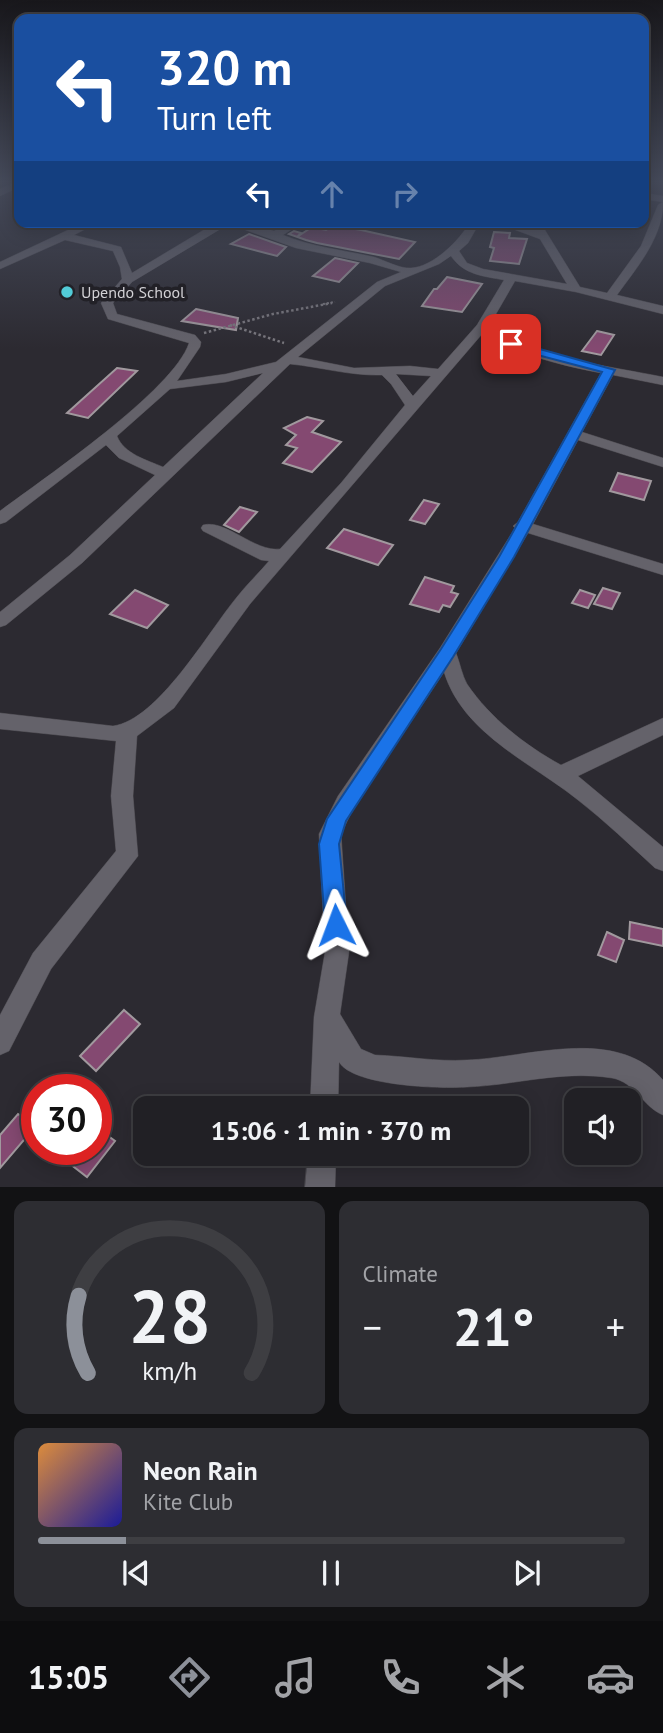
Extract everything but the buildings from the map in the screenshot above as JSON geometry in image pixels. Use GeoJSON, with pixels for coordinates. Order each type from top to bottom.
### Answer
{"type":"FeatureCollection","features":[{"type":"Feature","properties":{"kind":"street"},"geometry":{"type":"LineString","coordinates":[[0,266],[64,238]]}},
{"type":"Feature","properties":{"kind":"street"},"geometry":{"type":"LineString","coordinates":[[73,238],[118,249],[128,280]]}},
{"type":"Feature","properties":{"kind":"street"},"geometry":{"type":"LineString","coordinates":[[0,519],[109,435],[166,386],[194,347],[194,340],[180,334],[112,316],[107,303],[128,280],[198,238]]}},
{"type":"Feature","properties":{"kind":"street"},"geometry":{"type":"LineString","coordinates":[[283,238],[300,246],[412,272]]}},
{"type":"Feature","properties":{"kind":"street"},"geometry":{"type":"LineString","coordinates":[[0,621],[76,559],[301,348],[381,284],[412,272],[450,252],[466,238]]}},
{"type":"Feature","properties":{"kind":"street"},"geometry":{"type":"LineString","coordinates":[[553,238],[561,264],[576,289]]}},
{"type":"Feature","properties":{"kind":"street"},"geometry":{"type":"LineString","coordinates":[[610,297],[649,238]]}},
{"type":"Feature","properties":{"kind":"street"},"geometry":{"type":"LineString","coordinates":[[450,252],[470,269],[576,289],[663,310]]}},
{"type":"Feature","properties":{"kind":"street"},"geometry":{"type":"LineString","coordinates":[[391,265],[450,252]]}},
{"type":"Feature","properties":{"kind":"street"},"geometry":{"type":"LineString","coordinates":[[530,281],[542,277],[561,264]]}},
{"type":"Feature","properties":{"kind":"street"},"geometry":{"type":"LineString","coordinates":[[0,721],[102,733],[127,732],[156,714],[167,703],[216,635],[284,554],[482,327],[511,278]]}},
{"type":"Feature","properties":{"kind":"street"},"geometry":{"type":"LineString","coordinates":[[482,327],[497,338],[528,351],[663,382]]}},
{"type":"Feature","properties":{"kind":"street"},"geometry":{"type":"LineString","coordinates":[[166,386],[226,378],[284,362],[354,372],[410,370],[443,373]]}},
{"type":"Feature","properties":{"kind":"street"},"geometry":{"type":"LineString","coordinates":[[324,1096],[327,1017],[337,952],[330,834],[346,802],[447,653],[507,557],[521,526],[548,485],[609,370]]}},
{"type":"Feature","properties":{"kind":"street"},"geometry":{"type":"LineString","coordinates":[[386,372],[396,381],[412,405]]}},
{"type":"Feature","properties":{"kind":"street"},"geometry":{"type":"LineString","coordinates":[[575,434],[663,463]]}},
{"type":"Feature","properties":{"kind":"street"},"geometry":{"type":"LineString","coordinates":[[109,435],[111,442],[125,455],[164,474]]}},
{"type":"Feature","properties":{"kind":"street"},"geometry":{"type":"LineString","coordinates":[[521,526],[663,570]]}},
{"type":"Feature","properties":{"kind":"street"},"geometry":{"type":"LineString","coordinates":[[209,528],[267,556],[284,554]]}},
{"type":"Feature","properties":{"kind":"street"},"geometry":{"type":"LineString","coordinates":[[447,653],[457,684],[486,721],[536,761],[561,774],[663,861]]}},
{"type":"Feature","properties":{"kind":"street"},"geometry":{"type":"LineString","coordinates":[[561,774],[596,760],[663,726]]}},
{"type":"Feature","properties":{"kind":"street"},"geometry":{"type":"LineString","coordinates":[[0,1042],[42,961],[127,856],[122,785],[127,732]]}},
{"type":"Feature","properties":{"kind":"street"},"geometry":{"type":"LineString","coordinates":[[327,1017],[352,1059],[375,1068],[467,1074],[552,1062],[617,1065],[645,1080],[663,1101]]}},
{"type":"Feature","properties":{"kind":"street"},"geometry":{"type":"LineString","coordinates":[[320,1187],[321,1166]]}},
{"type":"Feature","properties":{"kind":"path"},"geometry":{"type":"LineString","coordinates":[[180,334],[208,333],[273,314],[326,305],[368,293]]}},
{"type":"Feature","properties":{"kind":"path"},"geometry":{"type":"LineString","coordinates":[[230,325],[301,348]]}},
{"type":"Feature","properties":{"kind":"place","name":"Upendo School"},"geometry":{"type":"Point","coordinates":[67,292]}},
{"type":"Feature","properties":{"kind":"route"},"geometry":{"type":"LineString","coordinates":[[336,925],[329,844],[337,819],[507,557],[521,526],[548,485],[609,370],[528,351],[511,344]]}}]}
